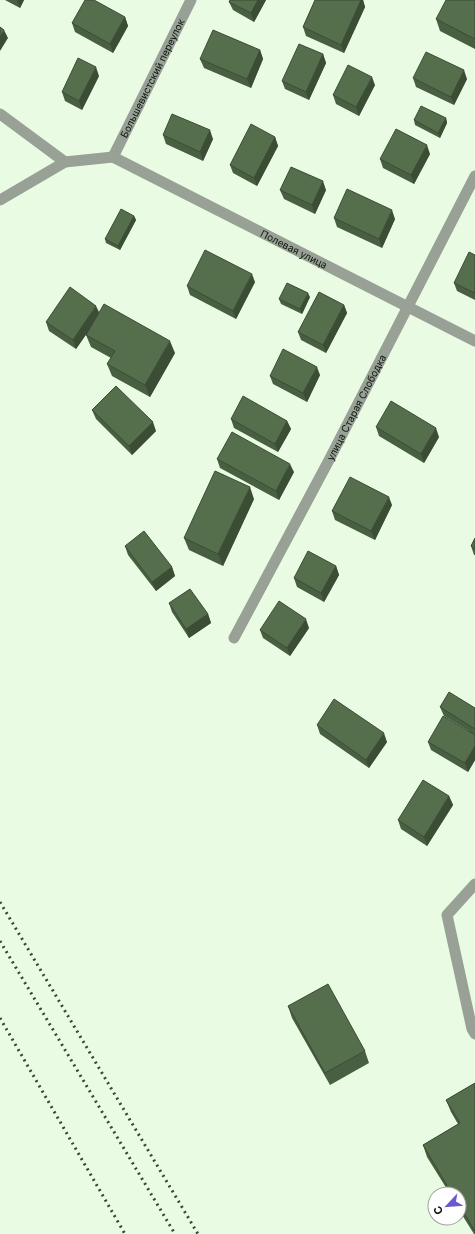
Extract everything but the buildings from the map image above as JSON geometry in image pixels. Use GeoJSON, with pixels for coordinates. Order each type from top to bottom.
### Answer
{"type":"FeatureCollection","features":[{"type":"Feature","properties":{"kind":"street","name":"Большевистский переулок"},"geometry":{"type":"LineString","coordinates":[[113,157],[191,0]]}},
{"type":"Feature","properties":{"kind":"street"},"geometry":{"type":"LineString","coordinates":[[0,114],[65,162]]}},
{"type":"Feature","properties":{"kind":"street"},"geometry":{"type":"LineString","coordinates":[[0,200],[65,162],[113,157]]}},
{"type":"Feature","properties":{"kind":"street","name":"Полевая улица"},"geometry":{"type":"LineString","coordinates":[[113,157],[475,341]]}},
{"type":"Feature","properties":{"kind":"street","name":"улица Старая Слободка"},"geometry":{"type":"LineString","coordinates":[[234,638],[475,176]]}},
{"type":"Feature","properties":{"kind":"street"},"geometry":{"type":"LineString","coordinates":[[475,884],[447,915],[472,1029],[475,1034]]}},
{"type":"Feature","properties":{"kind":"railway"},"geometry":{"type":"LineString","coordinates":[[0,902],[198,1234]]}},
{"type":"Feature","properties":{"kind":"railway"},"geometry":{"type":"LineString","coordinates":[[0,941],[175,1234]]}},
{"type":"Feature","properties":{"kind":"railway"},"geometry":{"type":"LineString","coordinates":[[0,1018],[125,1234]]}}]}
